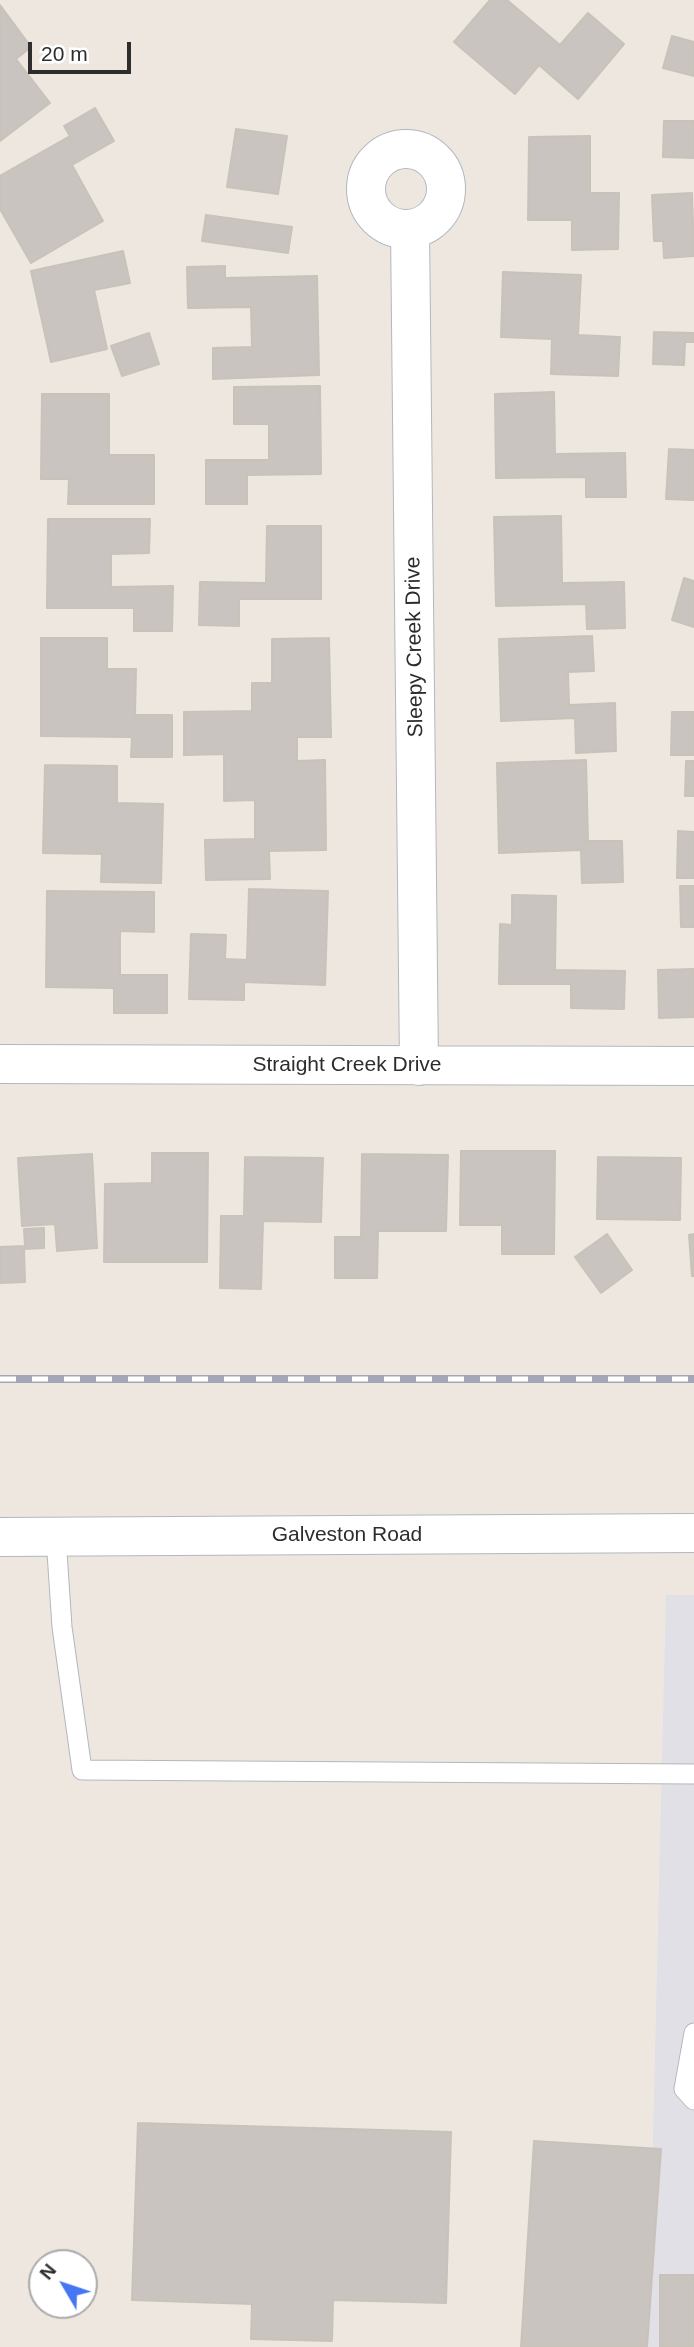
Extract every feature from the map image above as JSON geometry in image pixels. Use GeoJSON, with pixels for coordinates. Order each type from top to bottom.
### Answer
{"type":"FeatureCollection","features":[{"type":"Feature","properties":{"kind":"street","name":"Sleepy Creek Drive"},"geometry":{"type":"LineString","coordinates":[[410,229],[419,1066]]}},
{"type":"Feature","properties":{"kind":"street","name":"Straight Creek Drive"},"geometry":{"type":"LineString","coordinates":[[0,1064],[694,1066]]}},
{"type":"Feature","properties":{"kind":"street","name":"Galveston Road"},"geometry":{"type":"LineString","coordinates":[[0,1537],[694,1533]]}},
{"type":"Feature","properties":{"kind":"lane"},"geometry":{"type":"LineString","coordinates":[[56,1537],[62,1628],[82,1770],[694,1774]]}},
{"type":"Feature","properties":{"kind":"lane"},"geometry":{"type":"LineString","coordinates":[[694,2033],[684,2088],[694,2100]]}},
{"type":"Feature","properties":{"kind":"shaded area"},"geometry":{"type":"Polygon","coordinates":[[[666,1595],[694,1595],[694,2347],[648,2347],[666,1595]]]}},
{"type":"Feature","properties":{"kind":"building"},"geometry":{"type":"Polygon","coordinates":[[[490,0],[507,0],[560,45],[588,13],[624,44],[578,99],[539,65],[515,94],[454,42],[490,0]]]}},
{"type":"Feature","properties":{"kind":"building"},"geometry":{"type":"Polygon","coordinates":[[[0,5],[31,47],[16,59],[50,103],[0,141],[0,5]]]}},
{"type":"Feature","properties":{"kind":"building"},"geometry":{"type":"Polygon","coordinates":[[[672,36],[694,42],[694,76],[663,68],[672,36]]]}},
{"type":"Feature","properties":{"kind":"building"},"geometry":{"type":"Polygon","coordinates":[[[95,108],[114,141],[72,165],[103,221],[31,263],[0,209],[0,176],[70,136],[64,126],[95,108]]]}},
{"type":"Feature","properties":{"kind":"building"},"geometry":{"type":"Polygon","coordinates":[[[664,121],[694,121],[694,158],[663,157],[664,121]]]}},
{"type":"Feature","properties":{"kind":"building"},"geometry":{"type":"Polygon","coordinates":[[[236,129],[287,136],[278,194],[227,187],[236,129]]]}},
{"type":"Feature","properties":{"kind":"building"},"geometry":{"type":"Polygon","coordinates":[[[590,136],[590,193],[619,193],[618,249],[572,250],[572,220],[528,220],[529,137],[590,136]]]}},
{"type":"Feature","properties":{"kind":"building"},"geometry":{"type":"Polygon","coordinates":[[[692,193],[694,256],[664,258],[663,241],[654,241],[652,195],[692,193]]]}},
{"type":"Feature","properties":{"kind":"building"},"geometry":{"type":"Polygon","coordinates":[[[206,215],[292,227],[288,253],[202,241],[206,215]]]}},
{"type":"Feature","properties":{"kind":"building"},"geometry":{"type":"Polygon","coordinates":[[[123,251],[130,283],[94,290],[107,349],[51,362],[31,271],[123,251]]]}},
{"type":"Feature","properties":{"kind":"building"},"geometry":{"type":"Polygon","coordinates":[[[225,266],[225,278],[317,276],[319,375],[213,379],[213,348],[252,347],[251,307],[188,308],[187,267],[225,266]]]}},
{"type":"Feature","properties":{"kind":"building"},"geometry":{"type":"Polygon","coordinates":[[[503,272],[581,275],[578,335],[620,337],[618,376],[551,374],[552,339],[501,337],[503,272]]]}},
{"type":"Feature","properties":{"kind":"building"},"geometry":{"type":"Polygon","coordinates":[[[654,332],[694,333],[694,342],[685,342],[684,365],[653,364],[654,332]]]}},
{"type":"Feature","properties":{"kind":"building"},"geometry":{"type":"Polygon","coordinates":[[[149,333],[159,364],[122,376],[111,346],[149,333]]]}},
{"type":"Feature","properties":{"kind":"building"},"geometry":{"type":"Polygon","coordinates":[[[320,386],[321,474],[247,475],[247,504],[206,504],[206,460],[269,460],[269,424],[234,424],[234,387],[320,386]]]}},
{"type":"Feature","properties":{"kind":"building"},"geometry":{"type":"Polygon","coordinates":[[[554,392],[555,454],[625,453],[626,497],[586,497],[586,477],[496,478],[495,394],[554,392]]]}},
{"type":"Feature","properties":{"kind":"building"},"geometry":{"type":"Polygon","coordinates":[[[42,394],[109,394],[109,455],[154,455],[154,504],[68,504],[69,479],[41,479],[42,394]]]}},
{"type":"Feature","properties":{"kind":"building"},"geometry":{"type":"Polygon","coordinates":[[[669,449],[694,450],[694,500],[666,499],[669,449]]]}},
{"type":"Feature","properties":{"kind":"building"},"geometry":{"type":"Polygon","coordinates":[[[561,516],[562,583],[624,582],[625,628],[587,629],[586,604],[496,606],[494,517],[561,516]]]}},
{"type":"Feature","properties":{"kind":"building"},"geometry":{"type":"Polygon","coordinates":[[[48,519],[150,519],[149,553],[111,554],[111,587],[173,586],[172,631],[134,631],[134,608],[47,608],[48,519]]]}},
{"type":"Feature","properties":{"kind":"building"},"geometry":{"type":"Polygon","coordinates":[[[267,526],[321,526],[321,599],[239,599],[239,626],[199,625],[200,582],[266,583],[267,526]]]}},
{"type":"Feature","properties":{"kind":"building"},"geometry":{"type":"Polygon","coordinates":[[[684,578],[694,581],[694,627],[672,620],[684,578]]]}},
{"type":"Feature","properties":{"kind":"building"},"geometry":{"type":"Polygon","coordinates":[[[592,636],[594,671],[568,672],[569,705],[615,703],[616,751],[576,753],[575,718],[501,721],[499,639],[592,636]]]}},
{"type":"Feature","properties":{"kind":"building"},"geometry":{"type":"Polygon","coordinates":[[[41,638],[107,638],[107,669],[136,669],[135,715],[172,715],[172,757],[131,757],[132,737],[41,736],[41,638]]]}},
{"type":"Feature","properties":{"kind":"building"},"geometry":{"type":"Polygon","coordinates":[[[329,638],[331,737],[297,737],[297,761],[325,760],[326,850],[269,851],[270,879],[206,880],[205,840],[255,839],[255,800],[224,801],[224,754],[184,755],[184,712],[252,711],[252,683],[272,683],[272,639],[329,638]]]}},
{"type":"Feature","properties":{"kind":"building"},"geometry":{"type":"Polygon","coordinates":[[[672,712],[694,712],[694,755],[671,755],[672,712]]]}},
{"type":"Feature","properties":{"kind":"building"},"geometry":{"type":"Polygon","coordinates":[[[586,760],[588,841],[622,841],[623,882],[582,883],[581,850],[499,853],[497,763],[586,760]]]}},
{"type":"Feature","properties":{"kind":"building"},"geometry":{"type":"Polygon","coordinates":[[[686,761],[694,761],[694,796],[685,796],[686,761]]]}},
{"type":"Feature","properties":{"kind":"building"},"geometry":{"type":"Polygon","coordinates":[[[45,765],[117,766],[117,803],[163,804],[161,883],[101,882],[102,854],[43,853],[45,765]]]}},
{"type":"Feature","properties":{"kind":"building"},"geometry":{"type":"Polygon","coordinates":[[[678,831],[694,832],[694,878],[677,878],[678,831]]]}},
{"type":"Feature","properties":{"kind":"building"},"geometry":{"type":"Polygon","coordinates":[[[680,886],[694,886],[694,927],[681,927],[680,886]]]}},
{"type":"Feature","properties":{"kind":"building"},"geometry":{"type":"Polygon","coordinates":[[[249,889],[328,891],[325,985],[244,982],[244,1000],[189,999],[191,934],[226,935],[225,959],[247,960],[249,889]]]}},
{"type":"Feature","properties":{"kind":"building"},"geometry":{"type":"Polygon","coordinates":[[[47,891],[154,892],[154,932],[120,931],[120,975],[167,975],[167,1013],[114,1013],[114,988],[46,987],[47,891]]]}},
{"type":"Feature","properties":{"kind":"building"},"geometry":{"type":"Polygon","coordinates":[[[512,895],[556,896],[555,970],[625,971],[624,1009],[571,1008],[571,984],[499,984],[500,924],[512,925],[512,895]]]}},
{"type":"Feature","properties":{"kind":"building"},"geometry":{"type":"Polygon","coordinates":[[[694,969],[694,1017],[659,1018],[658,970],[694,969]]]}},
{"type":"Feature","properties":{"kind":"building"},"geometry":{"type":"Polygon","coordinates":[[[461,1151],[555,1151],[554,1254],[502,1254],[502,1225],[460,1225],[461,1151]]]}},
{"type":"Feature","properties":{"kind":"building"},"geometry":{"type":"Polygon","coordinates":[[[152,1153],[208,1153],[207,1262],[104,1262],[105,1184],[152,1183],[152,1153]]]}},
{"type":"Feature","properties":{"kind":"building"},"geometry":{"type":"Polygon","coordinates":[[[92,1154],[97,1248],[57,1251],[55,1224],[22,1226],[18,1158],[92,1154]]]}},
{"type":"Feature","properties":{"kind":"building"},"geometry":{"type":"Polygon","coordinates":[[[362,1154],[448,1155],[446,1231],[378,1231],[377,1278],[335,1278],[335,1237],[361,1237],[362,1154]]]}},
{"type":"Feature","properties":{"kind":"building"},"geometry":{"type":"Polygon","coordinates":[[[245,1157],[323,1158],[321,1222],[263,1221],[261,1289],[220,1288],[221,1216],[244,1216],[245,1157]]]}},
{"type":"Feature","properties":{"kind":"building"},"geometry":{"type":"Polygon","coordinates":[[[598,1157],[681,1158],[680,1220],[597,1219],[598,1157]]]}},
{"type":"Feature","properties":{"kind":"building"},"geometry":{"type":"Polygon","coordinates":[[[44,1228],[44,1248],[24,1249],[25,1282],[0,1283],[0,1247],[25,1246],[24,1229],[44,1228]]]}},
{"type":"Feature","properties":{"kind":"building"},"geometry":{"type":"Polygon","coordinates":[[[607,1234],[632,1270],[601,1293],[575,1257],[607,1234]]]}},
{"type":"Feature","properties":{"kind":"building"},"geometry":{"type":"Polygon","coordinates":[[[694,1234],[694,1276],[692,1276],[689,1235],[694,1234]]]}},
{"type":"Feature","properties":{"kind":"building"},"geometry":{"type":"Polygon","coordinates":[[[138,2123],[451,2132],[446,2303],[333,2300],[332,2341],[251,2339],[252,2304],[132,2300],[138,2123]]]}},
{"type":"Feature","properties":{"kind":"building"},"geometry":{"type":"Polygon","coordinates":[[[534,2141],[661,2149],[647,2347],[521,2347],[534,2141]]]}},
{"type":"Feature","properties":{"kind":"building"},"geometry":{"type":"Polygon","coordinates":[[[660,2275],[694,2275],[694,2347],[660,2347],[660,2275]]]}},
{"type":"Feature","properties":{"kind":"railway"},"geometry":{"type":"LineString","coordinates":[[0,1379],[694,1379]]}}]}
